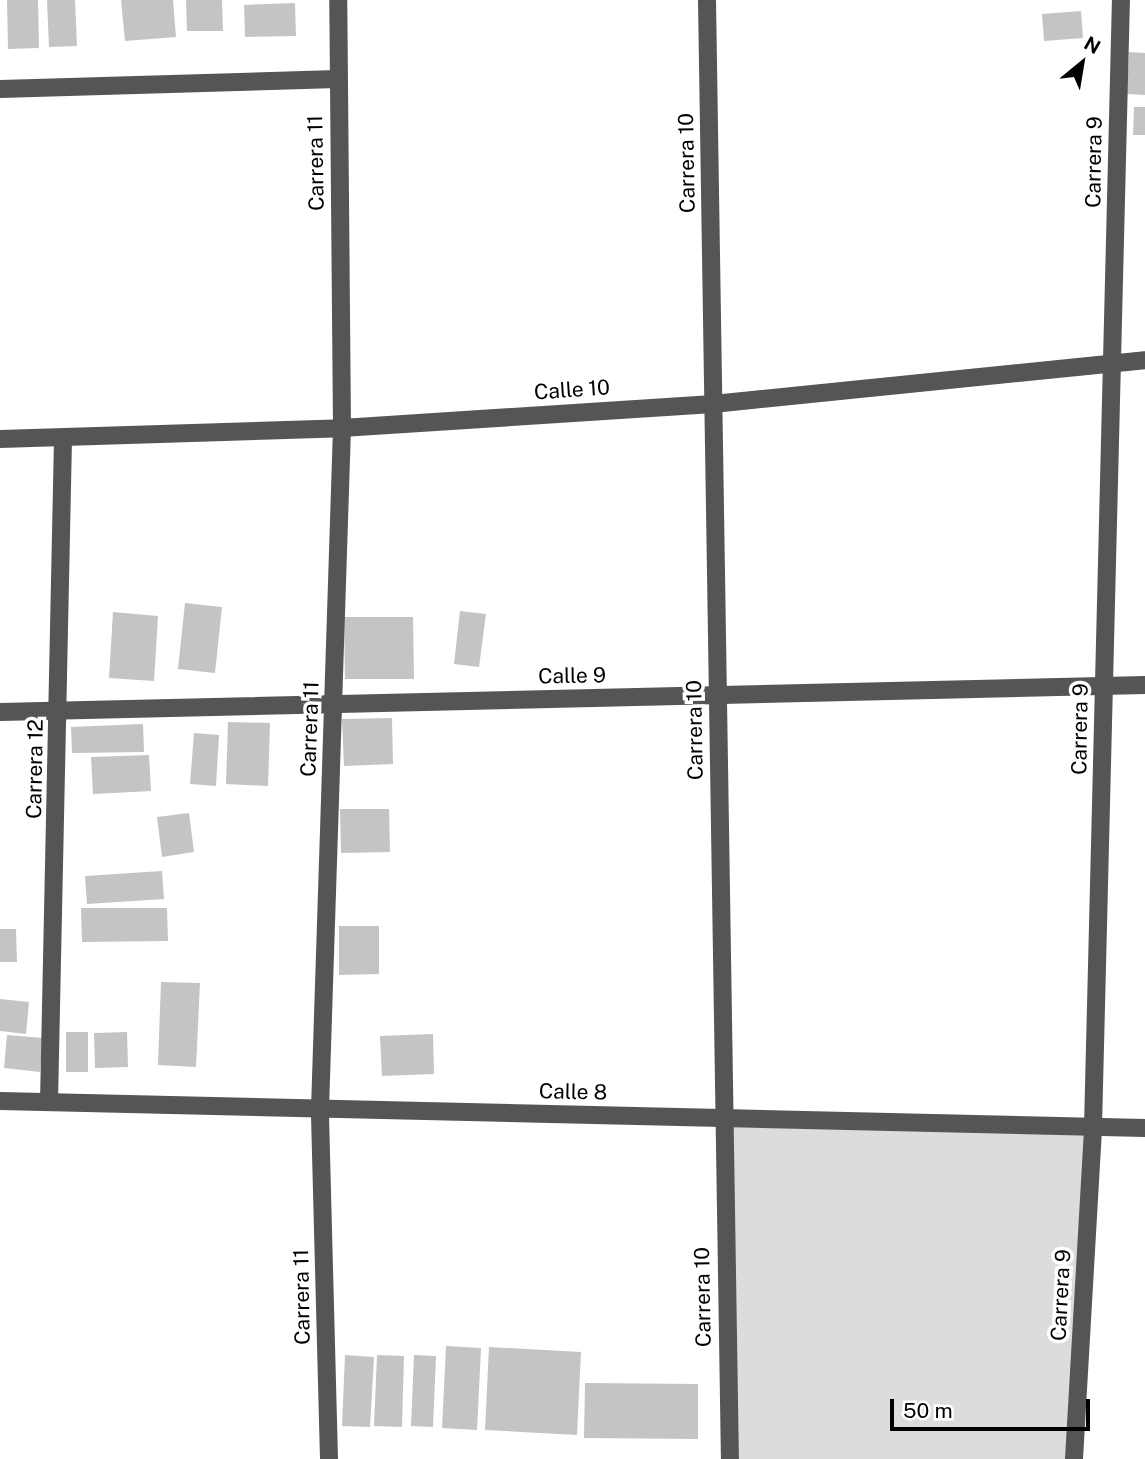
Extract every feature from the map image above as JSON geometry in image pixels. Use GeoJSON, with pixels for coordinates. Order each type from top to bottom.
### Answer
{"type":"FeatureCollection","features":[{"type":"Feature","properties":{"kind":"street","name":"Carrera 11"},"geometry":{"type":"LineString","coordinates":[[329,1459],[320,1108],[342,428],[338,0]]}},
{"type":"Feature","properties":{"kind":"street","name":"Carrera 10"},"geometry":{"type":"LineString","coordinates":[[707,0],[722,1118],[730,1459]]}},
{"type":"Feature","properties":{"kind":"street","name":"Carrera 9"},"geometry":{"type":"LineString","coordinates":[[1074,1459],[1093,1127],[1121,0]]}},
{"type":"Feature","properties":{"kind":"street"},"geometry":{"type":"LineString","coordinates":[[0,89],[337,79]]}},
{"type":"Feature","properties":{"kind":"street","name":"Calle 10"},"geometry":{"type":"LineString","coordinates":[[0,439],[342,428],[713,404],[1145,360]]}},
{"type":"Feature","properties":{"kind":"street","name":"Carrera 12"},"geometry":{"type":"LineString","coordinates":[[49,1102],[60,711],[63,437]]}},
{"type":"Feature","properties":{"kind":"street","name":"Calle 9"},"geometry":{"type":"LineString","coordinates":[[0,712],[1145,685]]}},
{"type":"Feature","properties":{"kind":"street","name":"Calle 8"},"geometry":{"type":"LineString","coordinates":[[0,1101],[1145,1128]]}},
{"type":"Feature","properties":{"kind":"shaded area"},"geometry":{"type":"Polygon","coordinates":[[[722,1118],[1093,1127],[1074,1459],[730,1459],[722,1118]]]}},
{"type":"Feature","properties":{"kind":"building"},"geometry":{"type":"Polygon","coordinates":[[[7,0],[38,0],[39,48],[8,49],[7,0]]]}},
{"type":"Feature","properties":{"kind":"building"},"geometry":{"type":"Polygon","coordinates":[[[47,0],[75,0],[77,46],[49,47],[47,0]]]}},
{"type":"Feature","properties":{"kind":"building"},"geometry":{"type":"Polygon","coordinates":[[[121,0],[173,0],[176,37],[125,41],[121,0]]]}},
{"type":"Feature","properties":{"kind":"building"},"geometry":{"type":"Polygon","coordinates":[[[186,0],[222,0],[223,31],[187,31],[186,0]]]}},
{"type":"Feature","properties":{"kind":"building"},"geometry":{"type":"Polygon","coordinates":[[[295,3],[296,36],[245,37],[244,5],[295,3]]]}},
{"type":"Feature","properties":{"kind":"building"},"geometry":{"type":"Polygon","coordinates":[[[1081,11],[1083,38],[1044,41],[1042,14],[1081,11]]]}},
{"type":"Feature","properties":{"kind":"building"},"geometry":{"type":"Polygon","coordinates":[[[1129,52],[1145,53],[1145,95],[1127,94],[1129,52]]]}},
{"type":"Feature","properties":{"kind":"building"},"geometry":{"type":"Polygon","coordinates":[[[1134,107],[1145,107],[1145,135],[1133,135],[1134,107]]]}},
{"type":"Feature","properties":{"kind":"building"},"geometry":{"type":"Polygon","coordinates":[[[185,603],[222,607],[215,673],[178,669],[185,603]]]}},
{"type":"Feature","properties":{"kind":"building"},"geometry":{"type":"Polygon","coordinates":[[[460,611],[486,614],[479,667],[454,664],[460,611]]]}},
{"type":"Feature","properties":{"kind":"building"},"geometry":{"type":"Polygon","coordinates":[[[113,612],[158,616],[154,681],[109,678],[113,612]]]}},
{"type":"Feature","properties":{"kind":"building"},"geometry":{"type":"Polygon","coordinates":[[[344,617],[413,617],[414,679],[345,679],[344,617]]]}},
{"type":"Feature","properties":{"kind":"building"},"geometry":{"type":"Polygon","coordinates":[[[392,718],[393,764],[344,766],[342,719],[392,718]]]}},
{"type":"Feature","properties":{"kind":"building"},"geometry":{"type":"Polygon","coordinates":[[[228,722],[270,723],[268,786],[226,784],[228,722]]]}},
{"type":"Feature","properties":{"kind":"building"},"geometry":{"type":"Polygon","coordinates":[[[143,724],[144,752],[72,753],[71,727],[143,724]]]}},
{"type":"Feature","properties":{"kind":"building"},"geometry":{"type":"Polygon","coordinates":[[[194,733],[219,735],[216,786],[190,784],[194,733]]]}},
{"type":"Feature","properties":{"kind":"building"},"geometry":{"type":"Polygon","coordinates":[[[149,755],[151,791],[93,794],[91,757],[149,755]]]}},
{"type":"Feature","properties":{"kind":"building"},"geometry":{"type":"Polygon","coordinates":[[[340,809],[389,809],[390,852],[341,853],[340,809]]]}},
{"type":"Feature","properties":{"kind":"building"},"geometry":{"type":"Polygon","coordinates":[[[189,813],[194,852],[162,857],[157,817],[189,813]]]}},
{"type":"Feature","properties":{"kind":"building"},"geometry":{"type":"Polygon","coordinates":[[[162,871],[164,899],[87,904],[85,876],[162,871]]]}},
{"type":"Feature","properties":{"kind":"building"},"geometry":{"type":"Polygon","coordinates":[[[81,908],[167,908],[168,941],[82,942],[81,908]]]}},
{"type":"Feature","properties":{"kind":"building"},"geometry":{"type":"Polygon","coordinates":[[[339,926],[379,926],[379,974],[339,975],[339,926]]]}},
{"type":"Feature","properties":{"kind":"building"},"geometry":{"type":"Polygon","coordinates":[[[0,929],[16,929],[17,962],[0,962],[0,929]]]}},
{"type":"Feature","properties":{"kind":"building"},"geometry":{"type":"Polygon","coordinates":[[[161,982],[200,983],[196,1067],[158,1065],[161,982]]]}},
{"type":"Feature","properties":{"kind":"building"},"geometry":{"type":"Polygon","coordinates":[[[0,999],[29,1002],[26,1034],[0,1031],[0,999]]]}},
{"type":"Feature","properties":{"kind":"building"},"geometry":{"type":"Polygon","coordinates":[[[66,1032],[88,1032],[88,1072],[66,1072],[66,1032]]]}},
{"type":"Feature","properties":{"kind":"building"},"geometry":{"type":"Polygon","coordinates":[[[127,1032],[128,1067],[95,1068],[94,1033],[127,1032]]]}},
{"type":"Feature","properties":{"kind":"building"},"geometry":{"type":"Polygon","coordinates":[[[433,1034],[434,1074],[382,1076],[380,1036],[433,1034]]]}},
{"type":"Feature","properties":{"kind":"building"},"geometry":{"type":"Polygon","coordinates":[[[7,1035],[43,1038],[40,1072],[4,1068],[7,1035]]]}},
{"type":"Feature","properties":{"kind":"building"},"geometry":{"type":"Polygon","coordinates":[[[446,1346],[481,1348],[477,1430],[442,1428],[446,1346]]]}},
{"type":"Feature","properties":{"kind":"building"},"geometry":{"type":"Polygon","coordinates":[[[489,1347],[581,1352],[577,1435],[485,1430],[489,1347]]]}},
{"type":"Feature","properties":{"kind":"building"},"geometry":{"type":"Polygon","coordinates":[[[345,1355],[374,1357],[370,1427],[342,1426],[345,1355]]]}},
{"type":"Feature","properties":{"kind":"building"},"geometry":{"type":"Polygon","coordinates":[[[377,1355],[404,1356],[402,1427],[374,1426],[377,1355]]]}},
{"type":"Feature","properties":{"kind":"building"},"geometry":{"type":"Polygon","coordinates":[[[414,1355],[436,1356],[433,1427],[411,1426],[414,1355]]]}},
{"type":"Feature","properties":{"kind":"building"},"geometry":{"type":"Polygon","coordinates":[[[585,1383],[698,1384],[698,1439],[584,1438],[585,1383]]]}}]}
